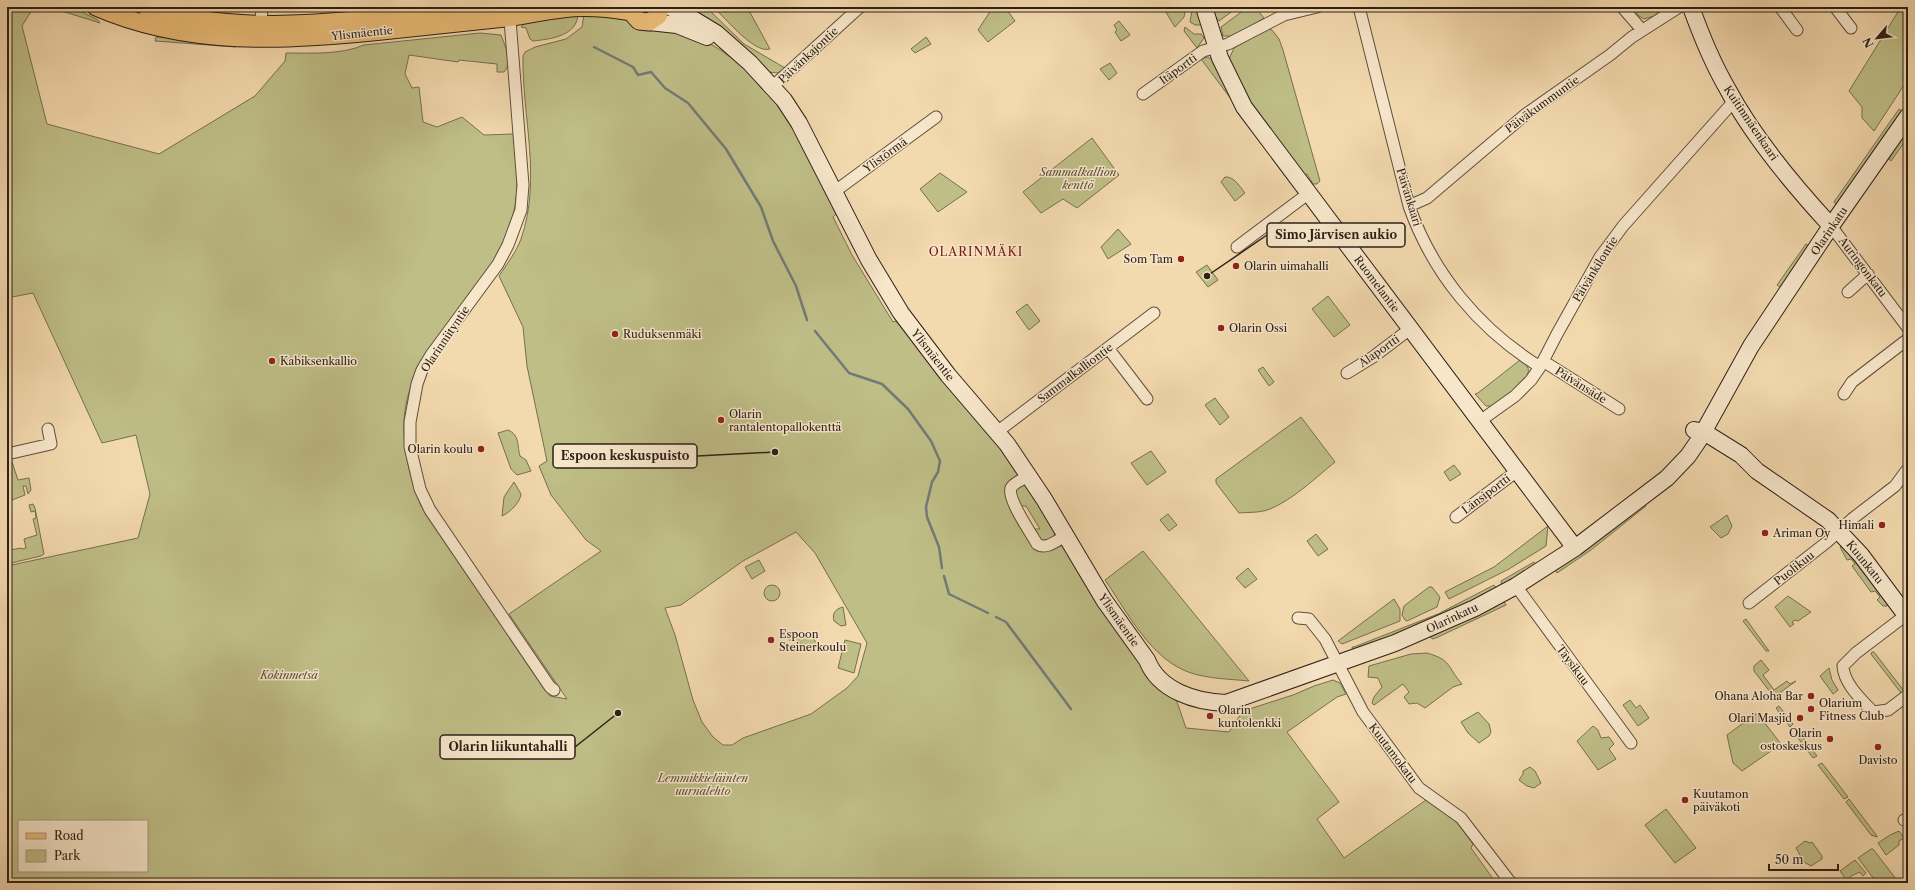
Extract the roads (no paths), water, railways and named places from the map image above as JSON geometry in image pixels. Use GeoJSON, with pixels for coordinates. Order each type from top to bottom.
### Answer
{"type":"FeatureCollection","features":[{"type":"Feature","properties":{"kind":"main road","name":"Ylismäentie"},"geometry":{"type":"LineString","coordinates":[[96,7],[158,27],[215,37],[260,40],[324,37],[510,12],[599,7],[631,9]]}},
{"type":"Feature","properties":{"kind":"main road","name":"Ylismäentie"},"geometry":{"type":"LineString","coordinates":[[146,7],[177,15],[212,20],[262,15],[324,22],[472,7]]}},
{"type":"Feature","properties":{"kind":"main road"},"geometry":{"type":"LineString","coordinates":[[631,9],[640,21],[649,22],[658,16],[661,7]]}},
{"type":"Feature","properties":{"kind":"main road","name":"Ylismäentie"},"geometry":{"type":"LineString","coordinates":[[669,7],[683,13],[716,33],[773,86],[799,123],[869,260],[901,313],[948,375],[997,432],[1029,476],[1104,600],[1147,660],[1172,677],[1187,691]]}},
{"type":"Feature","properties":{"kind":"main road","name":"Ruomelantie"},"geometry":{"type":"LineString","coordinates":[[1204,7],[1215,47],[1231,84],[1244,107],[1575,548]]}},
{"type":"Feature","properties":{"kind":"main road","name":"Kuitinmäenkaari"},"geometry":{"type":"LineString","coordinates":[[1691,7],[1711,57],[1734,101],[1811,204],[1831,226]]}},
{"type":"Feature","properties":{"kind":"main road","name":"Ylismäentie"},"geometry":{"type":"LineString","coordinates":[[649,22],[677,25],[730,46]]}},
{"type":"Feature","properties":{"kind":"main road","name":"Olarinkatu"},"geometry":{"type":"LineString","coordinates":[[1187,691],[1208,691],[1241,696],[1269,689],[1395,643],[1448,621],[1516,586],[1575,548],[1641,496],[1698,434],[1721,382],[1751,346],[1831,226],[1908,116]]}},
{"type":"Feature","properties":{"kind":"main road","name":"Kuunkatu"},"geometry":{"type":"LineString","coordinates":[[1698,434],[1742,455],[1757,471],[1805,503],[1839,531],[1861,556],[1907,617]]}},
{"type":"Feature","properties":{"kind":"street","name":"Päivänkajontie"},"geometry":{"type":"LineString","coordinates":[[773,86],[860,7]]}},
{"type":"Feature","properties":{"kind":"street","name":"Itäportti"},"geometry":{"type":"LineString","coordinates":[[1143,94],[1196,55],[1236,40],[1258,27],[1284,16],[1317,7]]}},
{"type":"Feature","properties":{"kind":"street","name":"Päivänkaari"},"geometry":{"type":"LineString","coordinates":[[1359,7],[1410,206],[1420,233],[1435,262],[1485,326],[1514,350],[1542,364]]}},
{"type":"Feature","properties":{"kind":"street"},"geometry":{"type":"LineString","coordinates":[[1622,7],[1642,30]]}},
{"type":"Feature","properties":{"kind":"street","name":"Päiväkummuntie"},"geometry":{"type":"LineString","coordinates":[[1410,206],[1427,198],[1520,118],[1642,30],[1679,7]]}},
{"type":"Feature","properties":{"kind":"street"},"geometry":{"type":"LineString","coordinates":[[1780,7],[1797,30]]}},
{"type":"Feature","properties":{"kind":"street"},"geometry":{"type":"LineString","coordinates":[[1835,7],[1851,28]]}},
{"type":"Feature","properties":{"kind":"street","name":"Olarinniityntie"},"geometry":{"type":"LineString","coordinates":[[510,12],[523,185],[520,210],[508,245],[498,264],[431,355],[422,370],[413,403],[409,434],[416,477],[430,510],[550,687],[554,690]]}},
{"type":"Feature","properties":{"kind":"street","name":"Päivänkilontie"},"geometry":{"type":"LineString","coordinates":[[1480,421],[1524,388],[1542,364],[1600,257],[1623,226],[1734,101]]}},
{"type":"Feature","properties":{"kind":"street","name":"Ylistörmä"},"geometry":{"type":"LineString","coordinates":[[834,192],[936,117]]}},
{"type":"Feature","properties":{"kind":"street"},"geometry":{"type":"LineString","coordinates":[[1237,247],[1309,193]]}},
{"type":"Feature","properties":{"kind":"street","name":"Auringonkatu"},"geometry":{"type":"LineString","coordinates":[[1831,226],[1908,328]]}},
{"type":"Feature","properties":{"kind":"street"},"geometry":{"type":"LineString","coordinates":[[1848,292],[1868,274]]}},
{"type":"Feature","properties":{"kind":"street","name":"Sammalkalliontie"},"geometry":{"type":"LineString","coordinates":[[997,432],[1154,314]]}},
{"type":"Feature","properties":{"kind":"street","name":"Alaportti"},"geometry":{"type":"LineString","coordinates":[[1347,373],[1373,357],[1410,329]]}},
{"type":"Feature","properties":{"kind":"street"},"geometry":{"type":"LineString","coordinates":[[1844,394],[1852,382],[1908,339]]}},
{"type":"Feature","properties":{"kind":"street"},"geometry":{"type":"LineString","coordinates":[[1108,348],[1147,399]]}},
{"type":"Feature","properties":{"kind":"street","name":"Päivänsäde"},"geometry":{"type":"LineString","coordinates":[[1542,364],[1619,409]]}},
{"type":"Feature","properties":{"kind":"street"},"geometry":{"type":"LineString","coordinates":[[7,454],[51,444],[48,429]]}},
{"type":"Feature","properties":{"kind":"street","name":"Länsiportti"},"geometry":{"type":"LineString","coordinates":[[1456,517],[1517,471]]}},
{"type":"Feature","properties":{"kind":"street","name":"Puolikuu"},"geometry":{"type":"LineString","coordinates":[[1749,603],[1895,486],[1906,471]]}},
{"type":"Feature","properties":{"kind":"street"},"geometry":{"type":"LineString","coordinates":[[1029,476],[1011,488],[1011,496],[1037,544],[1046,546],[1065,536]]}},
{"type":"Feature","properties":{"kind":"street","name":"Täysikuu"},"geometry":{"type":"LineString","coordinates":[[1516,586],[1632,743]]}},
{"type":"Feature","properties":{"kind":"street"},"geometry":{"type":"LineString","coordinates":[[1907,617],[1856,653],[1843,666],[1843,674],[1852,688],[1873,712],[1888,710],[1908,696]]}},
{"type":"Feature","properties":{"kind":"street","name":"Kuutamokatu"},"geometry":{"type":"LineString","coordinates":[[1298,618],[1309,619],[1325,639],[1363,712],[1419,788],[1461,818],[1511,883]]}},
{"type":"Feature","properties":{"kind":"waterway"},"geometry":{"type":"LineString","coordinates":[[594,47],[633,67],[638,75],[651,72],[665,88],[688,103],[726,149],[761,207],[773,241],[796,286],[807,320]]}},
{"type":"Feature","properties":{"kind":"waterway"},"geometry":{"type":"LineString","coordinates":[[815,331],[849,373],[882,384],[908,409],[931,441],[940,461],[938,472],[932,482],[926,507],[927,517],[939,547],[942,568]]}},
{"type":"Feature","properties":{"kind":"waterway"},"geometry":{"type":"LineString","coordinates":[[944,576],[949,594],[988,613]]}},
{"type":"Feature","properties":{"kind":"waterway"},"geometry":{"type":"LineString","coordinates":[[996,617],[1006,622],[1071,709]]}},
{"type":"Feature","properties":{"kind":"place","name":"Som Tam"},"geometry":{"type":"Point","coordinates":[1181,259]}},
{"type":"Feature","properties":{"kind":"place","name":"Olarin uimahalli"},"geometry":{"type":"Point","coordinates":[1236,266]}},
{"type":"Feature","properties":{"kind":"place","name":"Simo Järvisen aukio"},"geometry":{"type":"Point","coordinates":[1207,276]}},
{"type":"Feature","properties":{"kind":"place","name":"Olarin Ossi"},"geometry":{"type":"Point","coordinates":[1221,328]}},
{"type":"Feature","properties":{"kind":"place","name":"Ruduksenmäki"},"geometry":{"type":"Point","coordinates":[615,334]}},
{"type":"Feature","properties":{"kind":"place","name":"Kabiksenkallio"},"geometry":{"type":"Point","coordinates":[272,361]}},
{"type":"Feature","properties":{"kind":"place","name":"Olarin rantalentopallokenttä"},"geometry":{"type":"Point","coordinates":[721,420]}},
{"type":"Feature","properties":{"kind":"place","name":"Olarin koulu"},"geometry":{"type":"Point","coordinates":[481,449]}},
{"type":"Feature","properties":{"kind":"place","name":"Espoon keskuspuisto"},"geometry":{"type":"Point","coordinates":[775,452]}},
{"type":"Feature","properties":{"kind":"place","name":"Himali"},"geometry":{"type":"Point","coordinates":[1882,525]}},
{"type":"Feature","properties":{"kind":"place","name":"Ariman Oy"},"geometry":{"type":"Point","coordinates":[1765,533]}},
{"type":"Feature","properties":{"kind":"place","name":"Espoon Steinerkoulu"},"geometry":{"type":"Point","coordinates":[771,640]}},
{"type":"Feature","properties":{"kind":"place","name":"Ohana Aloha Bar"},"geometry":{"type":"Point","coordinates":[1811,696]}},
{"type":"Feature","properties":{"kind":"place","name":"Olarium Fitness Club"},"geometry":{"type":"Point","coordinates":[1811,709]}},
{"type":"Feature","properties":{"kind":"place","name":"Olarin liikuntahalli"},"geometry":{"type":"Point","coordinates":[618,713]}},
{"type":"Feature","properties":{"kind":"place","name":"Olarin kuntolenkki"},"geometry":{"type":"Point","coordinates":[1210,716]}},
{"type":"Feature","properties":{"kind":"place","name":"Olari Masjid"},"geometry":{"type":"Point","coordinates":[1800,718]}},
{"type":"Feature","properties":{"kind":"place","name":"Olarin ostoskeskus"},"geometry":{"type":"Point","coordinates":[1830,739]}},
{"type":"Feature","properties":{"kind":"place","name":"Davisto"},"geometry":{"type":"Point","coordinates":[1878,747]}},
{"type":"Feature","properties":{"kind":"place","name":"Kuutamon päiväkoti"},"geometry":{"type":"Point","coordinates":[1685,800]}},
{"type":"Feature","properties":{"kind":"district","name":"OLARINMÄKI"},"geometry":{"type":"Point","coordinates":[976,252]}},
{"type":"Feature","properties":{"kind":"park label","name":"Sammalkallion kenttö"},"geometry":{"type":"Point","coordinates":[1078,178]}},
{"type":"Feature","properties":{"kind":"park label","name":"Kokinmetsä"},"geometry":{"type":"Point","coordinates":[289,675]}},
{"type":"Feature","properties":{"kind":"park label","name":"Lemmikkieläinten uurnalehto"},"geometry":{"type":"Point","coordinates":[703,784]}}]}
